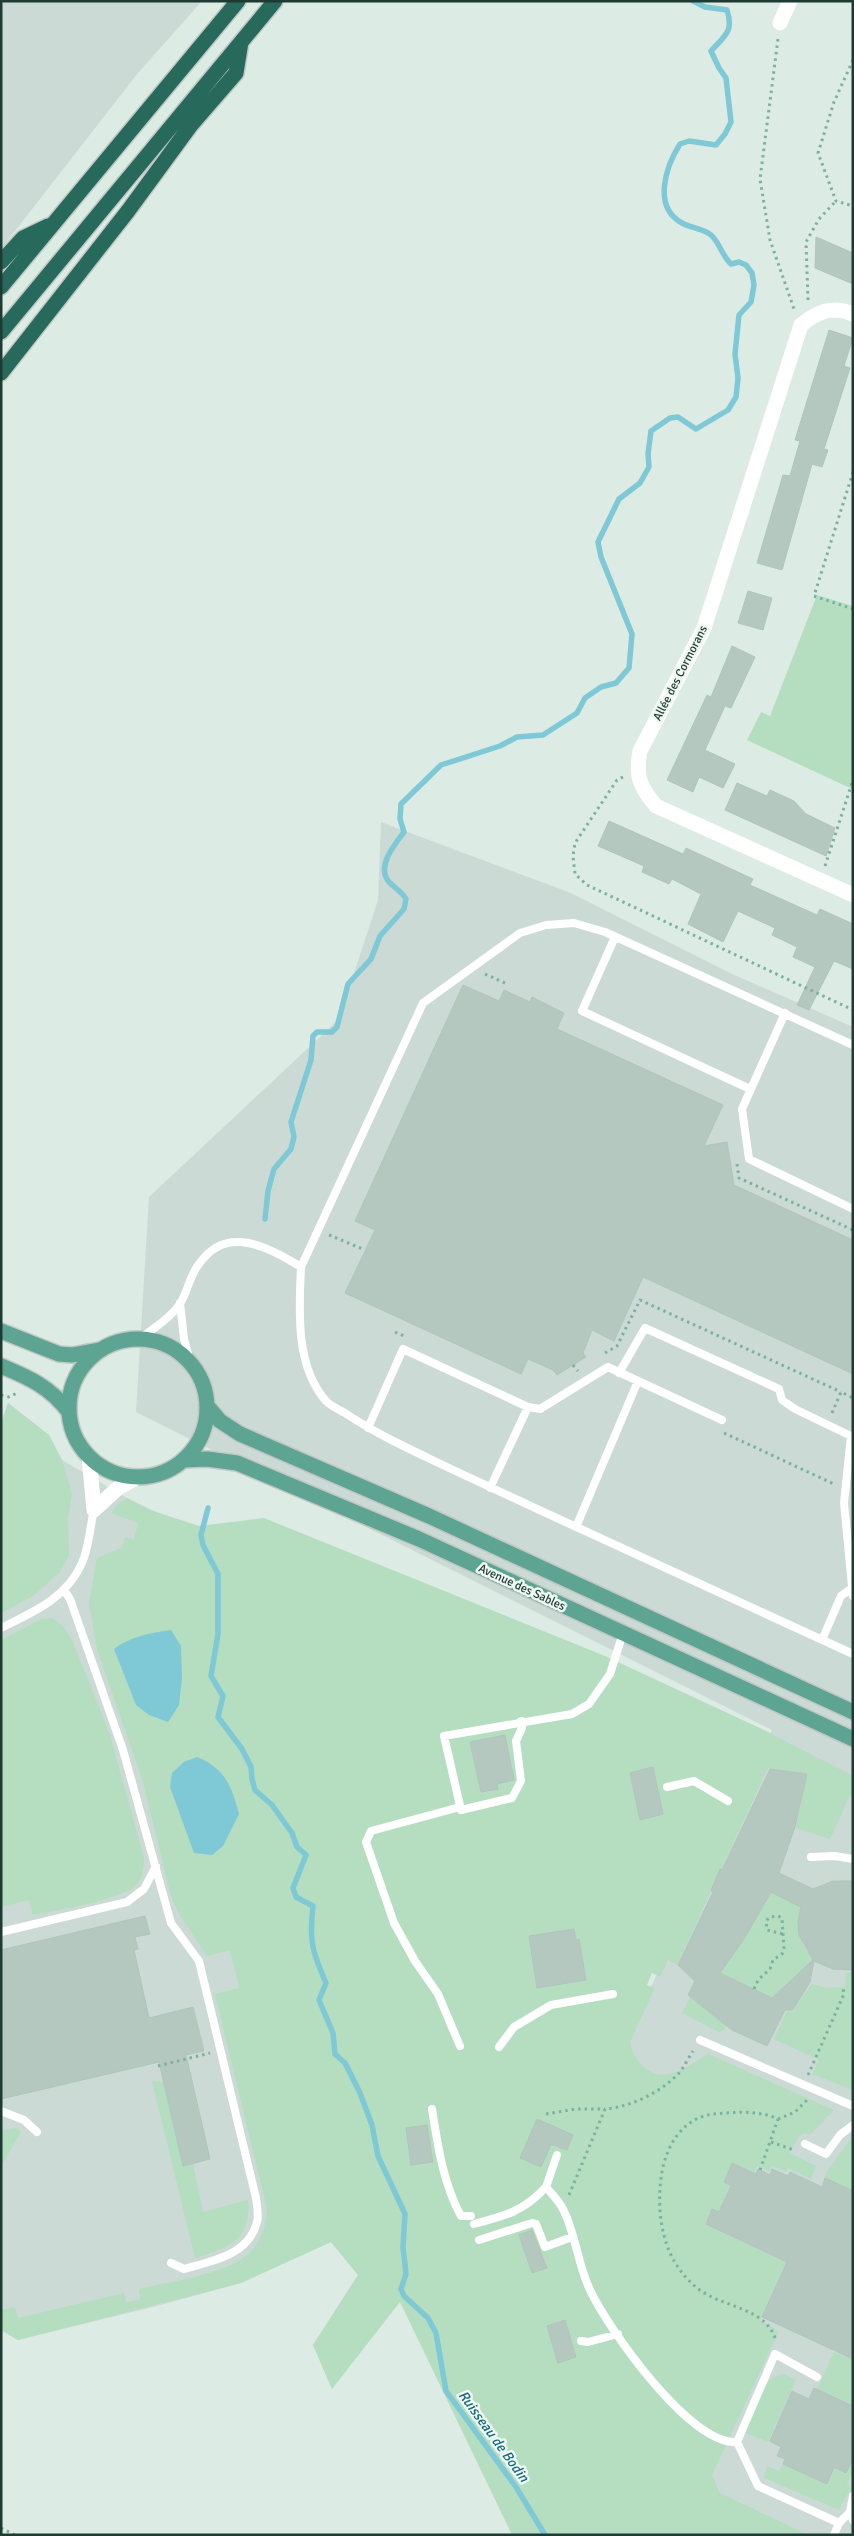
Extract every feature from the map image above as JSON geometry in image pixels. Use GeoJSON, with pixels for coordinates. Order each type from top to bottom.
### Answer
{"type":"FeatureCollection","features":[{"type":"Feature","properties":{"kind":"highway"},"geometry":{"type":"LineString","coordinates":[[1,286],[238,1]]}},
{"type":"Feature","properties":{"kind":"highway"},"geometry":{"type":"LineString","coordinates":[[1,332],[275,1]]}},
{"type":"Feature","properties":{"kind":"highway"},"geometry":{"type":"LineString","coordinates":[[1,373],[128,211],[191,125],[236,73],[241,40]]}},
{"type":"Feature","properties":{"kind":"highway"},"geometry":{"type":"LineString","coordinates":[[1,262],[23,238],[51,224]]}},
{"type":"Feature","properties":{"kind":"main road"},"geometry":{"type":"LineString","coordinates":[[1,1331],[59,1354],[72,1355],[100,1350]]}},
{"type":"Feature","properties":{"kind":"main road"},"geometry":{"type":"LineString","coordinates":[[141,1338],[167,1345],[190,1361],[199,1374],[206,1390],[208,1407],[202,1436],[195,1450],[170,1470],[154,1476],[136,1478],[111,1472],[88,1457],[75,1436],[69,1412],[70,1394],[76,1376],[86,1361],[113,1343],[141,1338]]}},
{"type":"Feature","properties":{"kind":"main road"},"geometry":{"type":"LineString","coordinates":[[1,1366],[42,1385],[56,1395],[69,1412]]}},
{"type":"Feature","properties":{"kind":"main road","name":"Avenue des Sables"},"geometry":{"type":"LineString","coordinates":[[208,1407],[220,1421],[240,1434],[429,1516],[853,1712]]}},
{"type":"Feature","properties":{"kind":"main road","name":"Avenue des Sables"},"geometry":{"type":"LineString","coordinates":[[184,1460],[207,1459],[237,1464],[419,1539],[853,1739]]}},
{"type":"Feature","properties":{"kind":"street"},"geometry":{"type":"LineString","coordinates":[[780,23],[790,1]]}},
{"type":"Feature","properties":{"kind":"street"},"geometry":{"type":"LineString","coordinates":[[801,326],[816,313],[833,309],[853,314]]}},
{"type":"Feature","properties":{"kind":"street","name":"Allée des Cormorans"},"geometry":{"type":"LineString","coordinates":[[636,769],[640,751],[704,628],[801,326]]}},
{"type":"Feature","properties":{"kind":"street"},"geometry":{"type":"LineString","coordinates":[[636,769],[643,791],[656,806],[853,896]]}},
{"type":"Feature","properties":{"kind":"street"},"geometry":{"type":"LineString","coordinates":[[88,1457],[94,1510]]}},
{"type":"Feature","properties":{"kind":"street"},"geometry":{"type":"LineString","coordinates":[[94,1510],[118,1488],[136,1478]]}},
{"type":"Feature","properties":{"kind":"lane"},"geometry":{"type":"LineString","coordinates":[[853,1045],[605,932],[574,923],[546,925],[520,933],[423,1004],[301,1267],[302,1343],[308,1368],[327,1402],[368,1428],[490,1488],[853,1654]]}},
{"type":"Feature","properties":{"kind":"lane"},"geometry":{"type":"LineString","coordinates":[[615,937],[582,1012],[750,1089]]}},
{"type":"Feature","properties":{"kind":"lane"},"geometry":{"type":"LineString","coordinates":[[785,1013],[742,1109],[749,1159],[853,1208]]}},
{"type":"Feature","properties":{"kind":"lane"},"geometry":{"type":"LineString","coordinates":[[141,1338],[158,1326],[180,1303],[199,1263],[217,1247],[244,1241],[272,1250],[301,1267]]}},
{"type":"Feature","properties":{"kind":"lane"},"geometry":{"type":"LineString","coordinates":[[180,1303],[184,1338],[190,1361]]}},
{"type":"Feature","properties":{"kind":"lane"},"geometry":{"type":"LineString","coordinates":[[619,1373],[645,1328],[778,1389],[782,1400],[795,1409],[850,1436],[844,1503],[852,1594],[842,1596],[822,1640]]}},
{"type":"Feature","properties":{"kind":"lane"},"geometry":{"type":"LineString","coordinates":[[368,1428],[403,1349],[528,1407],[540,1409],[608,1368],[722,1420]]}},
{"type":"Feature","properties":{"kind":"lane"},"geometry":{"type":"LineString","coordinates":[[576,1527],[638,1381]]}},
{"type":"Feature","properties":{"kind":"lane"},"geometry":{"type":"LineString","coordinates":[[490,1488],[528,1407]]}},
{"type":"Feature","properties":{"kind":"lane"},"geometry":{"type":"LineString","coordinates":[[1,1628],[51,1602],[74,1578],[82,1562],[94,1510]]}},
{"type":"Feature","properties":{"kind":"lane"},"geometry":{"type":"LineString","coordinates":[[64,1590],[70,1599],[123,1750],[171,1923],[199,1961],[256,2198],[257,2222],[247,2242],[226,2257],[184,2269],[172,2263]]}},
{"type":"Feature","properties":{"kind":"lane"},"geometry":{"type":"LineString","coordinates":[[521,1721],[522,1728],[516,1741],[521,1781],[512,1798],[461,1810],[444,1736],[521,1721],[572,1714],[589,1704],[610,1674],[623,1633]]}},
{"type":"Feature","properties":{"kind":"lane"},"geometry":{"type":"LineString","coordinates":[[667,1787],[694,1781],[728,1801]]}},
{"type":"Feature","properties":{"kind":"lane"},"geometry":{"type":"LineString","coordinates":[[460,1807],[371,1831],[366,1842],[394,1923],[415,1961],[438,1994],[460,2046]]}},
{"type":"Feature","properties":{"kind":"lane"},"geometry":{"type":"LineString","coordinates":[[811,1857],[835,1856],[853,1858]]}},
{"type":"Feature","properties":{"kind":"lane"},"geometry":{"type":"LineString","coordinates":[[1,1932],[126,1902],[144,1889],[156,1866]]}},
{"type":"Feature","properties":{"kind":"lane"},"geometry":{"type":"LineString","coordinates":[[499,2047],[514,2027],[551,2005],[613,1994]]}},
{"type":"Feature","properties":{"kind":"lane"},"geometry":{"type":"LineString","coordinates":[[700,2040],[853,2106]]}},
{"type":"Feature","properties":{"kind":"lane"},"geometry":{"type":"LineString","coordinates":[[432,2110],[441,2162],[453,2201],[461,2216],[473,2220],[519,2210],[532,2203],[546,2187],[557,2155]]}},
{"type":"Feature","properties":{"kind":"lane"},"geometry":{"type":"LineString","coordinates":[[1,2111],[24,2120],[37,2132]]}},
{"type":"Feature","properties":{"kind":"lane"},"geometry":{"type":"LineString","coordinates":[[805,2144],[826,2154],[840,2135],[853,2125]]}},
{"type":"Feature","properties":{"kind":"lane"},"geometry":{"type":"LineString","coordinates":[[546,2187],[564,2210],[590,2290],[649,2378],[688,2418],[727,2442],[737,2442]]}},
{"type":"Feature","properties":{"kind":"lane"},"geometry":{"type":"LineString","coordinates":[[479,2240],[532,2223],[536,2224],[545,2247],[572,2237]]}},
{"type":"Feature","properties":{"kind":"lane"},"geometry":{"type":"LineString","coordinates":[[581,2341],[588,2342],[618,2334]]}},
{"type":"Feature","properties":{"kind":"lane"},"geometry":{"type":"LineString","coordinates":[[816,2377],[775,2354],[737,2442],[758,2486],[839,2523]]}},
{"type":"Feature","properties":{"kind":"lane"},"geometry":{"type":"LineString","coordinates":[[853,2496],[850,2512],[853,2520]]}},
{"type":"Feature","properties":{"kind":"lane"},"geometry":{"type":"LineString","coordinates":[[834,2535],[839,2523],[850,2512]]}},
{"type":"Feature","properties":{"kind":"path"},"geometry":{"type":"LineString","coordinates":[[780,23],[760,179],[770,240],[801,326]]}},
{"type":"Feature","properties":{"kind":"path"},"geometry":{"type":"LineString","coordinates":[[836,201],[818,153],[834,102],[853,60]]}},
{"type":"Feature","properties":{"kind":"path"},"geometry":{"type":"LineString","coordinates":[[836,201],[853,206]]}},
{"type":"Feature","properties":{"kind":"path"},"geometry":{"type":"LineString","coordinates":[[816,313],[806,297],[806,242],[819,219],[836,201]]}},
{"type":"Feature","properties":{"kind":"path"},"geometry":{"type":"LineString","coordinates":[[853,472],[814,596],[853,609]]}},
{"type":"Feature","properties":{"kind":"path"},"geometry":{"type":"LineString","coordinates":[[636,769],[617,780],[575,843],[573,856],[575,874],[595,889],[853,1010]]}},
{"type":"Feature","properties":{"kind":"path"},"geometry":{"type":"LineString","coordinates":[[819,881],[853,780]]}},
{"type":"Feature","properties":{"kind":"path"},"geometry":{"type":"LineString","coordinates":[[477,970],[507,984]]}},
{"type":"Feature","properties":{"kind":"path"},"geometry":{"type":"LineString","coordinates":[[326,1234],[365,1250]]}},
{"type":"Feature","properties":{"kind":"path"},"geometry":{"type":"LineString","coordinates":[[827,1425],[841,1392],[853,1398]]}},
{"type":"Feature","properties":{"kind":"path"},"geometry":{"type":"LineString","coordinates":[[754,1989],[761,1976],[770,1970],[774,1960],[782,1954],[784,1948],[782,1918],[770,1916],[766,1921],[767,1930],[783,1934]]}},
{"type":"Feature","properties":{"kind":"path"},"geometry":{"type":"LineString","coordinates":[[804,2084],[844,1994],[843,1988]]}},
{"type":"Feature","properties":{"kind":"path"},"geometry":{"type":"LineString","coordinates":[[546,2114],[576,2109],[604,2109],[632,2104],[678,2074],[700,2040]]}},
{"type":"Feature","properties":{"kind":"path"},"geometry":{"type":"LineString","coordinates":[[158,2066],[220,2050]]}},
{"type":"Feature","properties":{"kind":"path"},"geometry":{"type":"LineString","coordinates":[[775,2354],[776,2340],[767,2322],[698,2289],[675,2265],[669,2254],[662,2227],[660,2185],[666,2156],[672,2144],[687,2124],[705,2115],[743,2112],[778,2119],[795,2112],[808,2100],[813,2089]]}},
{"type":"Feature","properties":{"kind":"path"},"geometry":{"type":"LineString","coordinates":[[564,2210],[604,2109]]}},
{"type":"Feature","properties":{"kind":"path"},"geometry":{"type":"LineString","coordinates":[[760,2170],[772,2142],[778,2119]]}},
{"type":"Feature","properties":{"kind":"path"},"geometry":{"type":"LineString","coordinates":[[772,2142],[793,2150],[805,2144]]}},
{"type":"Feature","properties":{"kind":"path"},"geometry":{"type":"LineString","coordinates":[[1,2528],[15,2535]]}},
{"type":"Feature","properties":{"kind":"shaded area"},"geometry":{"type":"Polygon","coordinates":[[[1,1],[202,1],[138,73],[1,249],[1,1]]]}},
{"type":"Feature","properties":{"kind":"shaded area"},"geometry":{"type":"Polygon","coordinates":[[[381,822],[571,893],[730,973],[853,1027],[853,2535],[615,2535],[609,2076],[772,1730],[136,1412],[149,1197],[339,1019],[378,900],[381,822]]]}},
{"type":"Feature","properties":{"kind":"shaded area"},"geometry":{"type":"Polygon","coordinates":[[[8,1403],[49,1435],[62,1460],[127,1498],[185,1526],[400,2216],[332,2389],[313,2345],[358,2275],[331,2242],[241,2283],[157,2306],[18,2340],[1,2330],[1,1423],[8,1403]]]}},
{"type":"Feature","properties":{"kind":"green space"},"geometry":{"type":"Polygon","coordinates":[[[817,595],[853,606],[852,789],[747,740],[761,712],[770,716],[817,595]]]}},
{"type":"Feature","properties":{"kind":"green space"},"geometry":{"type":"Polygon","coordinates":[[[8,1403],[49,1435],[62,1460],[72,1494],[68,1519],[69,1555],[60,1572],[33,1596],[1,1613],[1,1423],[8,1403]]]}},
{"type":"Feature","properties":{"kind":"green space"},"geometry":{"type":"Polygon","coordinates":[[[127,1498],[150,1510],[199,1526],[264,1518],[605,1656],[766,1731],[853,1776],[853,1789],[830,1839],[796,1828],[807,1774],[768,1768],[677,1965],[668,1960],[660,1977],[652,1973],[647,1985],[655,1988],[630,2042],[638,2061],[655,2074],[674,2073],[708,2054],[834,2110],[810,2135],[805,2133],[800,2135],[790,2153],[816,2166],[811,2179],[788,2168],[786,2172],[772,2166],[769,2171],[757,2166],[754,2172],[732,2163],[723,2182],[730,2186],[719,2212],[712,2209],[705,2224],[786,2262],[760,2321],[779,2331],[712,2475],[720,2493],[808,2535],[512,2535],[400,2302],[332,2389],[313,2345],[358,2275],[331,2242],[241,2283],[18,2340],[1,2330],[1,2310],[15,2307],[18,2318],[124,2293],[126,2302],[140,2300],[139,2289],[220,2270],[247,2255],[261,2237],[266,2219],[267,2209],[215,1994],[239,1988],[230,1950],[207,1956],[179,1914],[171,1896],[143,1782],[97,1649],[89,1603],[97,1558],[122,1548],[125,1537],[134,1540],[138,1523],[111,1513],[119,1503],[127,1498]]]}},
{"type":"Feature","properties":{"kind":"green space"},"geometry":{"type":"Polygon","coordinates":[[[53,1618],[63,1626],[72,1640],[110,1735],[144,1858],[144,1865],[142,1875],[137,1884],[118,1895],[88,1904],[33,1915],[29,1900],[1,1907],[1,1640],[41,1619],[53,1618]]]}},
{"type":"Feature","properties":{"kind":"green space"},"geometry":{"type":"Polygon","coordinates":[[[771,1892],[801,1907],[800,1935],[805,1947],[814,1959],[772,1998],[738,1982],[713,1981],[744,1939],[771,1892]]]}},
{"type":"Feature","properties":{"kind":"green space"},"geometry":{"type":"Polygon","coordinates":[[[853,1972],[853,2090],[812,2074],[819,2060],[774,2039],[787,2011],[793,2012],[811,1984],[828,1988],[845,1987],[846,1973],[853,1972]]]}},
{"type":"Feature","properties":{"kind":"green space"},"geometry":{"type":"Polygon","coordinates":[[[690,1997],[722,2022],[729,2023],[723,2031],[719,2032],[682,2013],[690,1997]]]}},
{"type":"Feature","properties":{"kind":"green space"},"geometry":{"type":"Polygon","coordinates":[[[152,2081],[164,2082],[183,2166],[193,2163],[203,2212],[248,2200],[246,2225],[242,2233],[227,2246],[195,2258],[152,2081]]]}},
{"type":"Feature","properties":{"kind":"green space"},"geometry":{"type":"Polygon","coordinates":[[[17,2128],[21,2132],[1,2166],[1,2131],[17,2128]]]}},
{"type":"Feature","properties":{"kind":"green space"},"geometry":{"type":"Polygon","coordinates":[[[853,2136],[853,2191],[825,2178],[826,2173],[853,2136]]]}},
{"type":"Feature","properties":{"kind":"green space"},"geometry":{"type":"Polygon","coordinates":[[[834,2352],[851,2359],[853,2355],[853,2405],[817,2389],[834,2352]]]}},
{"type":"Feature","properties":{"kind":"green space"},"geometry":{"type":"Polygon","coordinates":[[[783,2374],[796,2380],[768,2442],[744,2432],[763,2388],[775,2376],[783,2374]]]}},
{"type":"Feature","properties":{"kind":"green space"},"geometry":{"type":"Polygon","coordinates":[[[853,2459],[853,2472],[847,2485],[851,2488],[839,2510],[764,2478],[767,2466],[779,2471],[783,2464],[827,2484],[834,2467],[846,2473],[853,2459]]]}},
{"type":"Feature","properties":{"kind":"water"},"geometry":{"type":"Polygon","coordinates":[[[171,1630],[181,1646],[182,1678],[179,1705],[168,1722],[149,1715],[136,1705],[114,1649],[134,1638],[171,1630]]]}},
{"type":"Feature","properties":{"kind":"water"},"geometry":{"type":"Polygon","coordinates":[[[197,1757],[207,1761],[221,1773],[230,1787],[239,1814],[223,1846],[212,1855],[194,1853],[170,1787],[172,1773],[184,1762],[197,1757]]]}},
{"type":"Feature","properties":{"kind":"building"},"geometry":{"type":"Polygon","coordinates":[[[816,237],[853,253],[853,284],[815,268],[816,237]]]}},
{"type":"Feature","properties":{"kind":"building"},"geometry":{"type":"Polygon","coordinates":[[[829,330],[853,338],[844,366],[850,368],[824,449],[828,450],[822,467],[812,464],[782,570],[757,563],[783,475],[790,476],[800,441],[795,440],[829,330]]]}},
{"type":"Feature","properties":{"kind":"building"},"geometry":{"type":"Polygon","coordinates":[[[748,591],[772,598],[763,630],[738,623],[748,591]]]}},
{"type":"Feature","properties":{"kind":"building"},"geometry":{"type":"Polygon","coordinates":[[[732,646],[755,657],[731,708],[725,706],[705,750],[735,764],[723,788],[699,777],[693,792],[667,780],[707,695],[711,697],[732,646]]]}},
{"type":"Feature","properties":{"kind":"building"},"geometry":{"type":"Polygon","coordinates":[[[737,783],[767,796],[770,790],[794,801],[806,814],[835,828],[826,856],[725,810],[737,783]]]}},
{"type":"Feature","properties":{"kind":"building"},"geometry":{"type":"Polygon","coordinates":[[[609,821],[683,854],[686,848],[753,879],[750,885],[817,915],[820,909],[853,924],[853,969],[834,961],[809,1010],[797,1005],[815,967],[793,957],[797,947],[772,935],[775,928],[738,911],[723,942],[688,924],[701,894],[672,879],[669,884],[642,872],[644,866],[598,846],[609,821]]]}},
{"type":"Feature","properties":{"kind":"building"},"geometry":{"type":"Polygon","coordinates":[[[463,985],[499,1001],[504,990],[530,1002],[532,997],[564,1013],[557,1029],[723,1105],[704,1146],[727,1142],[734,1185],[853,1240],[853,1374],[643,1277],[614,1341],[592,1330],[583,1353],[586,1357],[557,1375],[553,1370],[528,1359],[521,1374],[345,1293],[375,1230],[355,1221],[463,985]]]}},
{"type":"Feature","properties":{"kind":"building"},"geometry":{"type":"Polygon","coordinates":[[[505,1735],[514,1780],[497,1784],[498,1789],[481,1792],[470,1742],[505,1735]]]}},
{"type":"Feature","properties":{"kind":"building"},"geometry":{"type":"Polygon","coordinates":[[[653,1767],[663,1814],[640,1820],[630,1773],[653,1767]]]}},
{"type":"Feature","properties":{"kind":"building"},"geometry":{"type":"Polygon","coordinates":[[[770,1769],[807,1774],[795,1827],[779,1873],[813,1889],[833,1881],[853,1881],[853,1970],[833,1969],[814,1961],[810,1982],[793,2010],[785,2010],[767,2046],[732,2030],[688,1995],[695,1981],[678,1965],[713,1892],[711,1891],[720,1869],[722,1870],[770,1769]],[[771,1892],[744,1939],[720,1973],[772,1998],[813,1960],[799,1935],[798,1921],[801,1907],[771,1892]]]}},
{"type":"Feature","properties":{"kind":"building"},"geometry":{"type":"Polygon","coordinates":[[[145,1916],[150,1934],[135,1937],[138,1949],[134,1950],[149,2018],[193,2007],[204,2051],[186,2055],[210,2159],[183,2166],[159,2062],[1,2099],[1,1950],[145,1916]]]}},
{"type":"Feature","properties":{"kind":"building"},"geometry":{"type":"Polygon","coordinates":[[[574,1929],[576,1940],[579,1939],[586,1980],[537,1988],[529,1936],[574,1929]]]}},
{"type":"Feature","properties":{"kind":"building"},"geometry":{"type":"Polygon","coordinates":[[[537,2119],[573,2135],[567,2150],[551,2144],[541,2167],[520,2158],[537,2119]]]}},
{"type":"Feature","properties":{"kind":"building"},"geometry":{"type":"Polygon","coordinates":[[[427,2125],[433,2162],[411,2165],[406,2128],[427,2125]]]}},
{"type":"Feature","properties":{"kind":"building"},"geometry":{"type":"Polygon","coordinates":[[[732,2163],[756,2174],[758,2169],[770,2175],[772,2169],[788,2176],[790,2172],[822,2187],[825,2178],[853,2191],[853,2359],[762,2317],[787,2262],[706,2224],[712,2209],[719,2212],[731,2186],[724,2182],[732,2163]]]}},
{"type":"Feature","properties":{"kind":"building"},"geometry":{"type":"Polygon","coordinates":[[[532,2230],[547,2268],[532,2273],[519,2235],[532,2230]]]}},
{"type":"Feature","properties":{"kind":"building"},"geometry":{"type":"Polygon","coordinates":[[[565,2320],[576,2357],[558,2363],[547,2326],[565,2320]]]}},
{"type":"Feature","properties":{"kind":"building"},"geometry":{"type":"Polygon","coordinates":[[[814,2388],[853,2406],[853,2459],[846,2473],[834,2467],[827,2484],[783,2464],[785,2459],[777,2456],[781,2447],[770,2441],[792,2391],[809,2399],[814,2388]]]}},
{"type":"Feature","properties":{"kind":"waterway","name":"Ruisseau de Bodin"},"geometry":{"type":"LineString","coordinates":[[265,1219],[268,1191],[274,1169],[291,1149],[294,1137],[291,1122],[311,1060],[313,1036],[317,1032],[332,1032],[337,1027],[348,984],[371,959],[380,936],[404,909],[406,899],[389,882],[384,870],[388,856],[404,832],[400,819],[401,804],[441,765],[500,746],[517,737],[543,735],[577,713],[585,698],[601,687],[616,683],[629,668],[632,634],[601,557],[598,542],[619,499],[640,483],[649,467],[648,454],[651,431],[670,418],[678,417],[696,429],[728,410],[736,397],[738,378],[735,354],[739,315],[751,302],[754,285],[752,273],[746,265],[739,262],[731,264],[711,235],[682,223],[673,216],[667,207],[664,197],[664,186],[670,163],[680,144],[689,141],[716,145],[725,134],[731,122],[726,78],[711,51],[724,37],[729,28],[727,10],[705,7],[693,1]]}},
{"type":"Feature","properties":{"kind":"waterway","name":"Ruisseau de Bodin"},"geometry":{"type":"LineString","coordinates":[[208,1508],[201,1535],[203,1545],[218,1574],[218,1634],[211,1676],[223,1696],[218,1717],[242,1749],[251,1767],[255,1790],[272,1805],[292,1833],[297,1847],[306,1855],[293,1888],[296,1897],[313,1906],[311,1928],[313,1946],[326,1983],[319,2000],[333,2033],[335,2054],[345,2063],[360,2093],[372,2125],[378,2156],[405,2214],[403,2247],[406,2274],[401,2289],[404,2296],[428,2318],[436,2333],[446,2391],[516,2487],[545,2535]]}}]}
